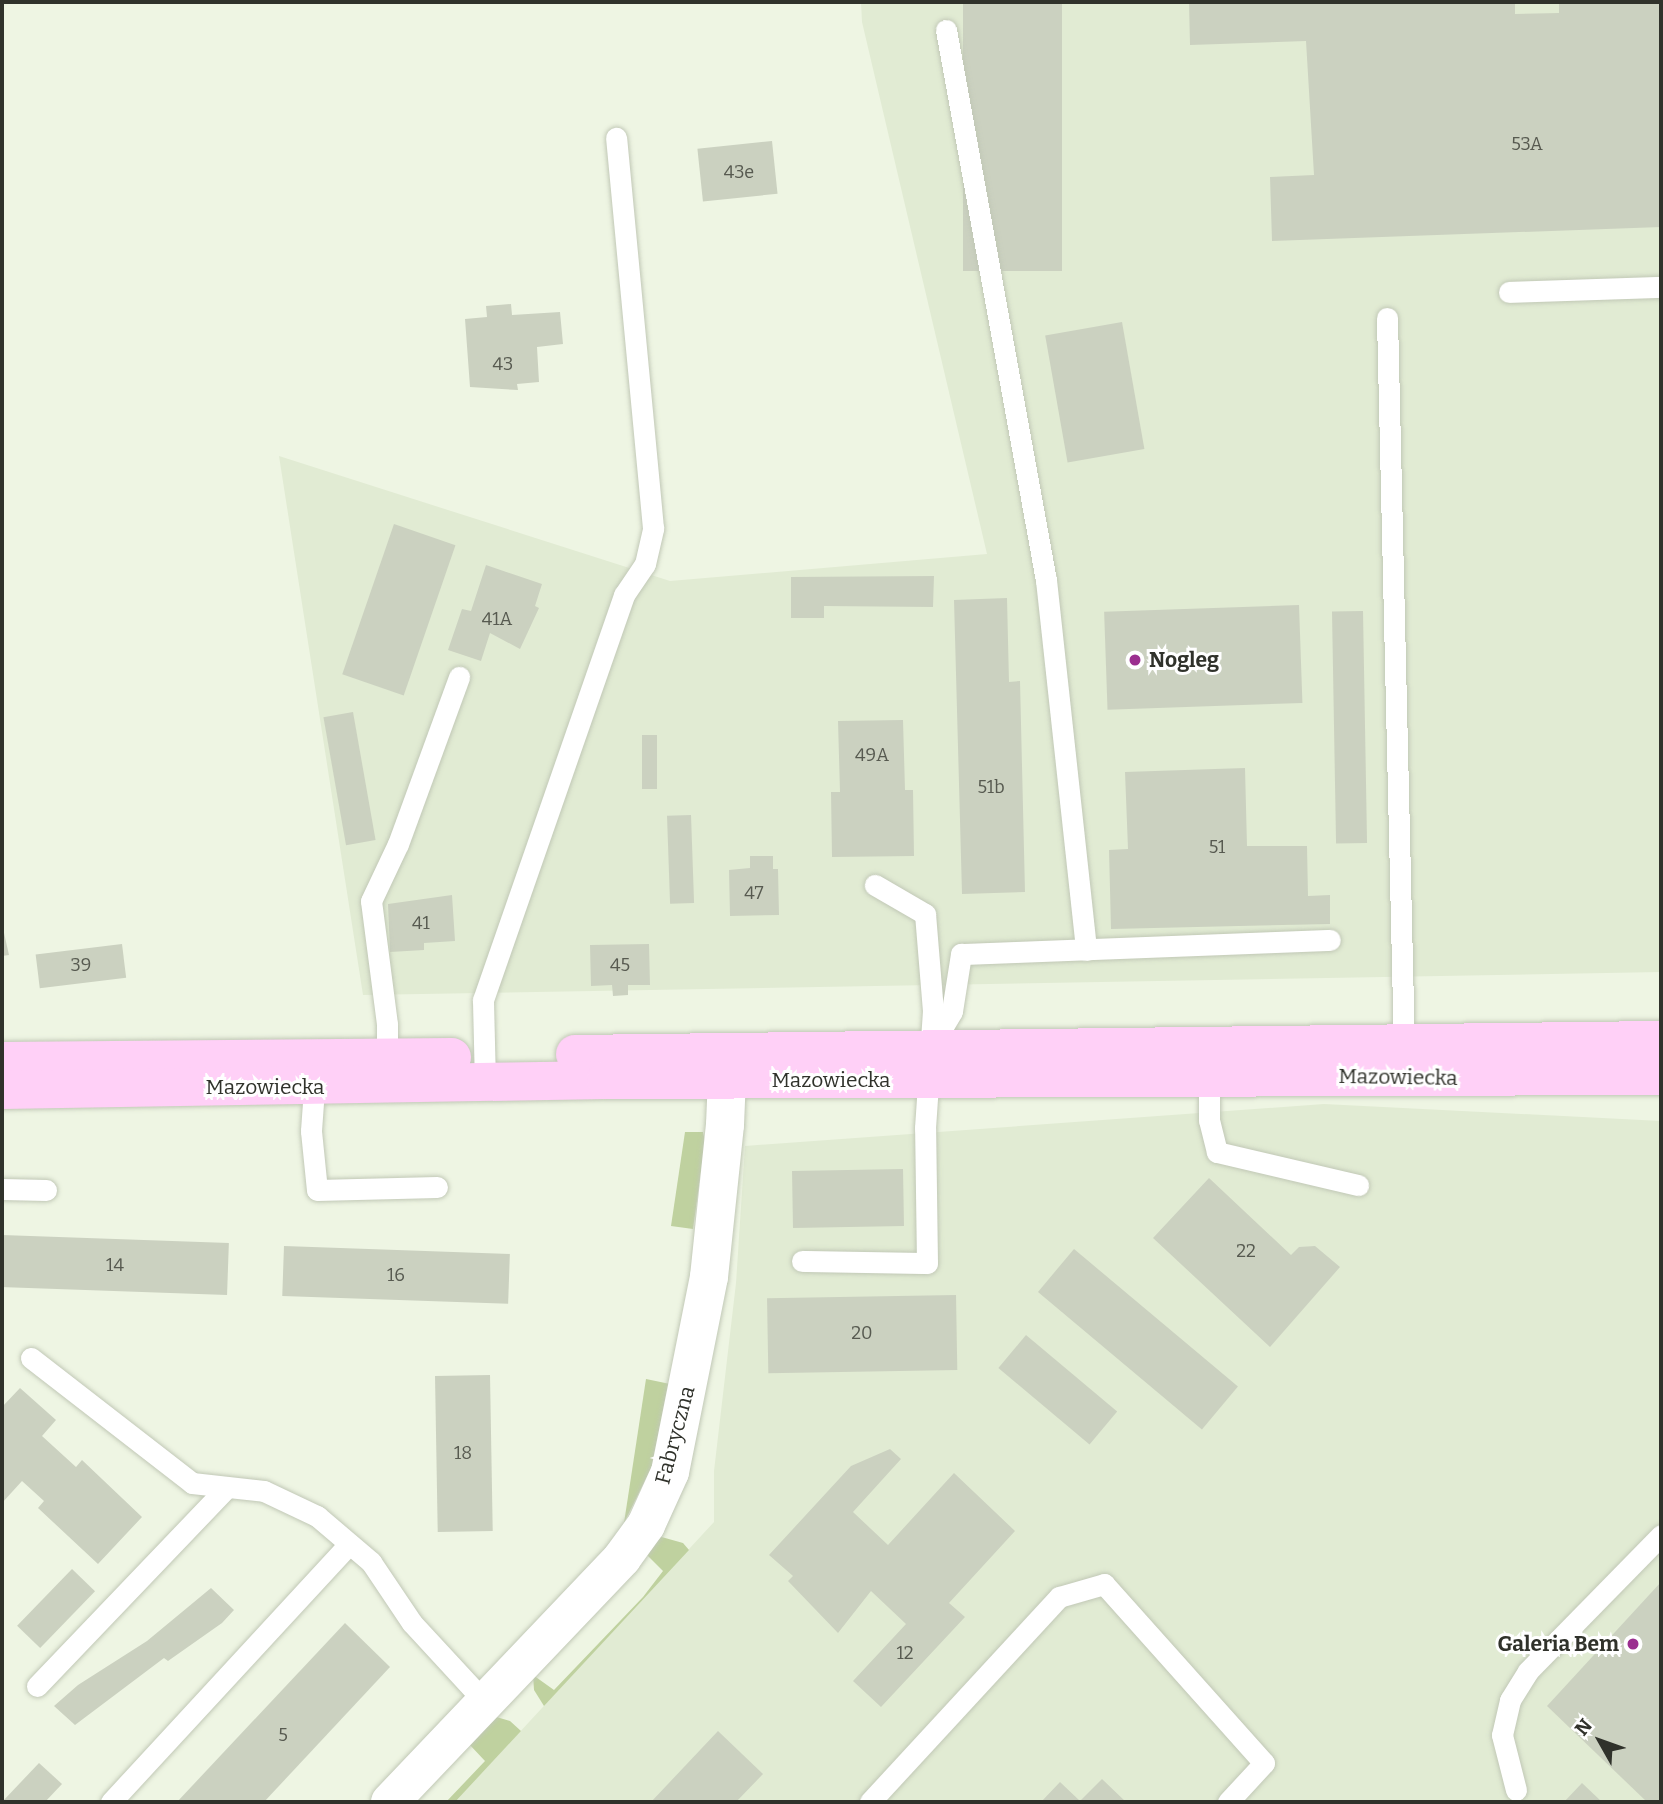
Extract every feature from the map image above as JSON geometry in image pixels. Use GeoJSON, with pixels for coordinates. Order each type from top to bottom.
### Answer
{"type":"FeatureCollection","features":[{"type":"Feature","properties":{"kind":"main road","name":"Mazowiecka"},"geometry":{"type":"LineString","coordinates":[[1404,1061],[1661,1040]]}},
{"type":"Feature","properties":{"kind":"main road","name":"Mazowiecka"},"geometry":{"type":"LineString","coordinates":[[2,1061],[314,1073]]}},
{"type":"Feature","properties":{"kind":"main road","name":"Mazowiecka"},"geometry":{"type":"LineString","coordinates":[[2,1090],[314,1073],[727,1066],[1404,1061],[1661,1076]]}},
{"type":"Feature","properties":{"kind":"street","name":"Fabryczna"},"geometry":{"type":"LineString","coordinates":[[390,1802],[622,1558],[646,1525],[670,1472],[709,1277],[727,1066]]}},
{"type":"Feature","properties":{"kind":"lane"},"geometry":{"type":"LineString","coordinates":[[946,30],[1046,580],[1086,950]]}},
{"type":"Feature","properties":{"kind":"lane"},"geometry":{"type":"LineString","coordinates":[[485,1069],[483,1000],[624,594],[645,564],[653,528],[616,138]]}},
{"type":"Feature","properties":{"kind":"lane"},"geometry":{"type":"LineString","coordinates":[[1509,292],[1661,288]]}},
{"type":"Feature","properties":{"kind":"lane"},"geometry":{"type":"LineString","coordinates":[[1387,318],[1404,1061]]}},
{"type":"Feature","properties":{"kind":"lane"},"geometry":{"type":"LineString","coordinates":[[387,1071],[387,1024],[371,901],[398,844],[459,677]]}},
{"type":"Feature","properties":{"kind":"lane"},"geometry":{"type":"LineString","coordinates":[[803,1261],[927,1263],[928,1065],[933,1011],[925,914],[875,885]]}},
{"type":"Feature","properties":{"kind":"lane"},"geometry":{"type":"LineString","coordinates":[[928,1065],[952,1011],[961,954],[1330,940]]}},
{"type":"Feature","properties":{"kind":"lane"},"geometry":{"type":"LineString","coordinates":[[1209,1062],[1209,1120],[1217,1152],[1358,1185]]}},
{"type":"Feature","properties":{"kind":"lane"},"geometry":{"type":"LineString","coordinates":[[314,1073],[311,1130],[317,1190],[437,1187]]}},
{"type":"Feature","properties":{"kind":"lane"},"geometry":{"type":"LineString","coordinates":[[2,1189],[46,1190]]}},
{"type":"Feature","properties":{"kind":"lane"},"geometry":{"type":"LineString","coordinates":[[31,1359],[192,1483],[264,1491],[317,1517],[371,1562],[412,1623],[484,1701]]}},
{"type":"Feature","properties":{"kind":"lane"},"geometry":{"type":"LineString","coordinates":[[37,1686],[227,1487]]}},
{"type":"Feature","properties":{"kind":"lane"},"geometry":{"type":"LineString","coordinates":[[1516,1790],[1502,1735],[1510,1700],[1528,1671],[1661,1535]]}},
{"type":"Feature","properties":{"kind":"lane"},"geometry":{"type":"LineString","coordinates":[[111,1802],[349,1544]]}},
{"type":"Feature","properties":{"kind":"lane"},"geometry":{"type":"LineString","coordinates":[[870,1802],[1059,1597],[1104,1584],[1264,1763],[1228,1802]]}},
{"type":"Feature","properties":{"kind":"shaded area"},"geometry":{"type":"Polygon","coordinates":[[[861,2],[1661,2],[1661,972],[363,995],[279,456],[670,581],[987,554],[862,22],[861,2]]]}},
{"type":"Feature","properties":{"kind":"shaded area"},"geometry":{"type":"Polygon","coordinates":[[[1324,1104],[1661,1121],[1661,1802],[455,1802],[714,1522],[714,1471],[736,1283],[745,1146],[1324,1104]]]}},
{"type":"Feature","properties":{"kind":"green space"},"geometry":{"type":"Polygon","coordinates":[[[685,1132],[703,1132],[705,1142],[693,1229],[671,1226],[685,1132]]]}},
{"type":"Feature","properties":{"kind":"green space"},"geometry":{"type":"Polygon","coordinates":[[[646,1379],[670,1384],[654,1462],[624,1523],[646,1379]]]}},
{"type":"Feature","properties":{"kind":"green space"},"geometry":{"type":"Polygon","coordinates":[[[658,1536],[683,1543],[689,1550],[544,1706],[534,1690],[533,1675],[554,1690],[643,1597],[663,1571],[645,1553],[658,1536]]]}},
{"type":"Feature","properties":{"kind":"green space"},"geometry":{"type":"Polygon","coordinates":[[[493,1716],[510,1721],[521,1731],[455,1802],[446,1802],[485,1761],[469,1744],[493,1716]]]}},
{"type":"Feature","properties":{"kind":"building"},"geometry":{"type":"Polygon","coordinates":[[[963,2],[1062,2],[1062,271],[963,271],[963,2]]]}},
{"type":"Feature","properties":{"kind":"building"},"geometry":{"type":"Polygon","coordinates":[[[1189,2],[1515,2],[1515,14],[1559,13],[1559,2],[1661,2],[1661,227],[1272,241],[1270,177],[1314,175],[1306,41],[1190,45],[1189,2]]]}},
{"type":"Feature","properties":{"kind":"building"},"geometry":{"type":"Polygon","coordinates":[[[772,141],[778,194],[703,202],[697,149],[772,141]]]}},
{"type":"Feature","properties":{"kind":"building"},"geometry":{"type":"Polygon","coordinates":[[[511,304],[512,315],[560,312],[563,344],[537,347],[539,382],[517,384],[518,390],[470,387],[465,319],[487,317],[486,306],[511,304]]]}},
{"type":"Feature","properties":{"kind":"building"},"geometry":{"type":"Polygon","coordinates":[[[1122,322],[1144,449],[1068,463],[1045,336],[1122,322]]]}},
{"type":"Feature","properties":{"kind":"building"},"geometry":{"type":"Polygon","coordinates":[[[394,524],[455,545],[404,695],[342,674],[394,524]]]}},
{"type":"Feature","properties":{"kind":"building"},"geometry":{"type":"Polygon","coordinates":[[[486,565],[542,584],[535,606],[539,608],[520,649],[490,633],[481,661],[448,650],[462,609],[471,611],[486,565]]]}},
{"type":"Feature","properties":{"kind":"building"},"geometry":{"type":"Polygon","coordinates":[[[934,576],[933,607],[824,606],[824,618],[791,618],[791,577],[934,576]]]}},
{"type":"Feature","properties":{"kind":"building"},"geometry":{"type":"Polygon","coordinates":[[[1007,598],[1009,682],[1020,681],[1025,892],[962,894],[954,600],[1007,598]]]}},
{"type":"Feature","properties":{"kind":"building"},"geometry":{"type":"Polygon","coordinates":[[[1299,605],[1302,703],[1108,710],[1104,612],[1299,605]]]}},
{"type":"Feature","properties":{"kind":"building"},"geometry":{"type":"Polygon","coordinates":[[[1363,611],[1367,843],[1336,844],[1332,612],[1363,611]]]}},
{"type":"Feature","properties":{"kind":"building"},"geometry":{"type":"Polygon","coordinates":[[[353,712],[376,840],[346,845],[323,717],[353,712]]]}},
{"type":"Feature","properties":{"kind":"building"},"geometry":{"type":"Polygon","coordinates":[[[903,720],[905,790],[913,790],[914,856],[832,857],[831,792],[840,792],[838,721],[903,720]]]}},
{"type":"Feature","properties":{"kind":"building"},"geometry":{"type":"Polygon","coordinates":[[[642,735],[657,735],[657,789],[642,789],[642,735]]]}},
{"type":"Feature","properties":{"kind":"building"},"geometry":{"type":"Polygon","coordinates":[[[1245,768],[1247,846],[1307,846],[1308,896],[1330,895],[1330,924],[1111,929],[1109,850],[1128,849],[1125,772],[1245,768]]]}},
{"type":"Feature","properties":{"kind":"building"},"geometry":{"type":"Polygon","coordinates":[[[691,815],[694,903],[670,904],[667,816],[691,815]]]}},
{"type":"Feature","properties":{"kind":"building"},"geometry":{"type":"Polygon","coordinates":[[[750,856],[773,856],[773,869],[778,869],[779,915],[730,916],[729,870],[750,868],[750,856]]]}},
{"type":"Feature","properties":{"kind":"building"},"geometry":{"type":"Polygon","coordinates":[[[452,895],[455,941],[424,943],[424,950],[390,952],[388,904],[452,895]]]}},
{"type":"Feature","properties":{"kind":"building"},"geometry":{"type":"Polygon","coordinates":[[[2,924],[9,955],[2,956],[2,924]]]}},
{"type":"Feature","properties":{"kind":"building"},"geometry":{"type":"Polygon","coordinates":[[[122,944],[126,978],[40,988],[36,955],[122,944]]]}},
{"type":"Feature","properties":{"kind":"building"},"geometry":{"type":"Polygon","coordinates":[[[649,944],[650,985],[628,985],[628,995],[613,996],[612,985],[591,986],[590,945],[649,944]]]}},
{"type":"Feature","properties":{"kind":"building"},"geometry":{"type":"Polygon","coordinates":[[[903,1169],[904,1226],[793,1228],[792,1171],[903,1169]]]}},
{"type":"Feature","properties":{"kind":"building"},"geometry":{"type":"Polygon","coordinates":[[[1209,1178],[1291,1255],[1299,1247],[1315,1246],[1340,1267],[1270,1347],[1153,1238],[1209,1178]]]}},
{"type":"Feature","properties":{"kind":"building"},"geometry":{"type":"Polygon","coordinates":[[[2,1235],[229,1243],[227,1295],[2,1287],[2,1235]]]}},
{"type":"Feature","properties":{"kind":"building"},"geometry":{"type":"Polygon","coordinates":[[[284,1246],[510,1254],[508,1304],[282,1296],[284,1246]]]}},
{"type":"Feature","properties":{"kind":"building"},"geometry":{"type":"Polygon","coordinates":[[[1074,1249],[1238,1387],[1202,1429],[1038,1292],[1074,1249]]]}},
{"type":"Feature","properties":{"kind":"building"},"geometry":{"type":"Polygon","coordinates":[[[956,1295],[957,1370],[768,1373],[767,1298],[956,1295]]]}},
{"type":"Feature","properties":{"kind":"building"},"geometry":{"type":"Polygon","coordinates":[[[1026,1335],[1117,1411],[1090,1444],[998,1368],[1026,1335]]]}},
{"type":"Feature","properties":{"kind":"building"},"geometry":{"type":"Polygon","coordinates":[[[490,1375],[493,1531],[438,1532],[435,1376],[490,1375]]]}},
{"type":"Feature","properties":{"kind":"building"},"geometry":{"type":"Polygon","coordinates":[[[20,1388],[56,1420],[42,1436],[76,1467],[82,1460],[142,1517],[98,1564],[38,1508],[44,1501],[22,1481],[2,1503],[2,1407],[20,1388]]]}},
{"type":"Feature","properties":{"kind":"building"},"geometry":{"type":"Polygon","coordinates":[[[890,1449],[901,1459],[853,1512],[888,1545],[954,1473],[1015,1531],[949,1603],[965,1617],[881,1707],[853,1681],[906,1624],[871,1591],[838,1633],[788,1581],[793,1576],[769,1555],[851,1466],[890,1449]]]}},
{"type":"Feature","properties":{"kind":"building"},"geometry":{"type":"Polygon","coordinates":[[[72,1569],[95,1591],[40,1648],[17,1626],[72,1569]]]}},
{"type":"Feature","properties":{"kind":"building","name":"Galeria Bem"},"geometry":{"type":"Polygon","coordinates":[[[1661,1582],[1661,1802],[1647,1802],[1547,1706],[1661,1582]]]}},
{"type":"Feature","properties":{"kind":"building"},"geometry":{"type":"Polygon","coordinates":[[[211,1588],[234,1610],[222,1623],[168,1661],[164,1658],[75,1725],[54,1706],[78,1685],[147,1641],[211,1588]]]}},
{"type":"Feature","properties":{"kind":"building"},"geometry":{"type":"Polygon","coordinates":[[[345,1623],[390,1667],[264,1802],[177,1802],[345,1623]]]}},
{"type":"Feature","properties":{"kind":"building"},"geometry":{"type":"Polygon","coordinates":[[[718,1731],[763,1774],[736,1802],[651,1802],[718,1731]]]}},
{"type":"Feature","properties":{"kind":"building"},"geometry":{"type":"Polygon","coordinates":[[[39,1763],[62,1784],[45,1802],[2,1802],[39,1763]]]}},
{"type":"Feature","properties":{"kind":"building"},"geometry":{"type":"Polygon","coordinates":[[[1102,1779],[1126,1802],[1041,1802],[1060,1782],[1080,1801],[1102,1779]]]}},
{"type":"Feature","properties":{"kind":"building"},"geometry":{"type":"Polygon","coordinates":[[[1582,1783],[1602,1802],[1564,1802],[1582,1783]]]}},
{"type":"Feature","properties":{"kind":"place","name":"Nogleg"},"geometry":{"type":"Point","coordinates":[1135,660]}},
{"type":"Feature","properties":{"kind":"place","name":"Galeria Bem"},"geometry":{"type":"Point","coordinates":[1633,1644]}}]}
